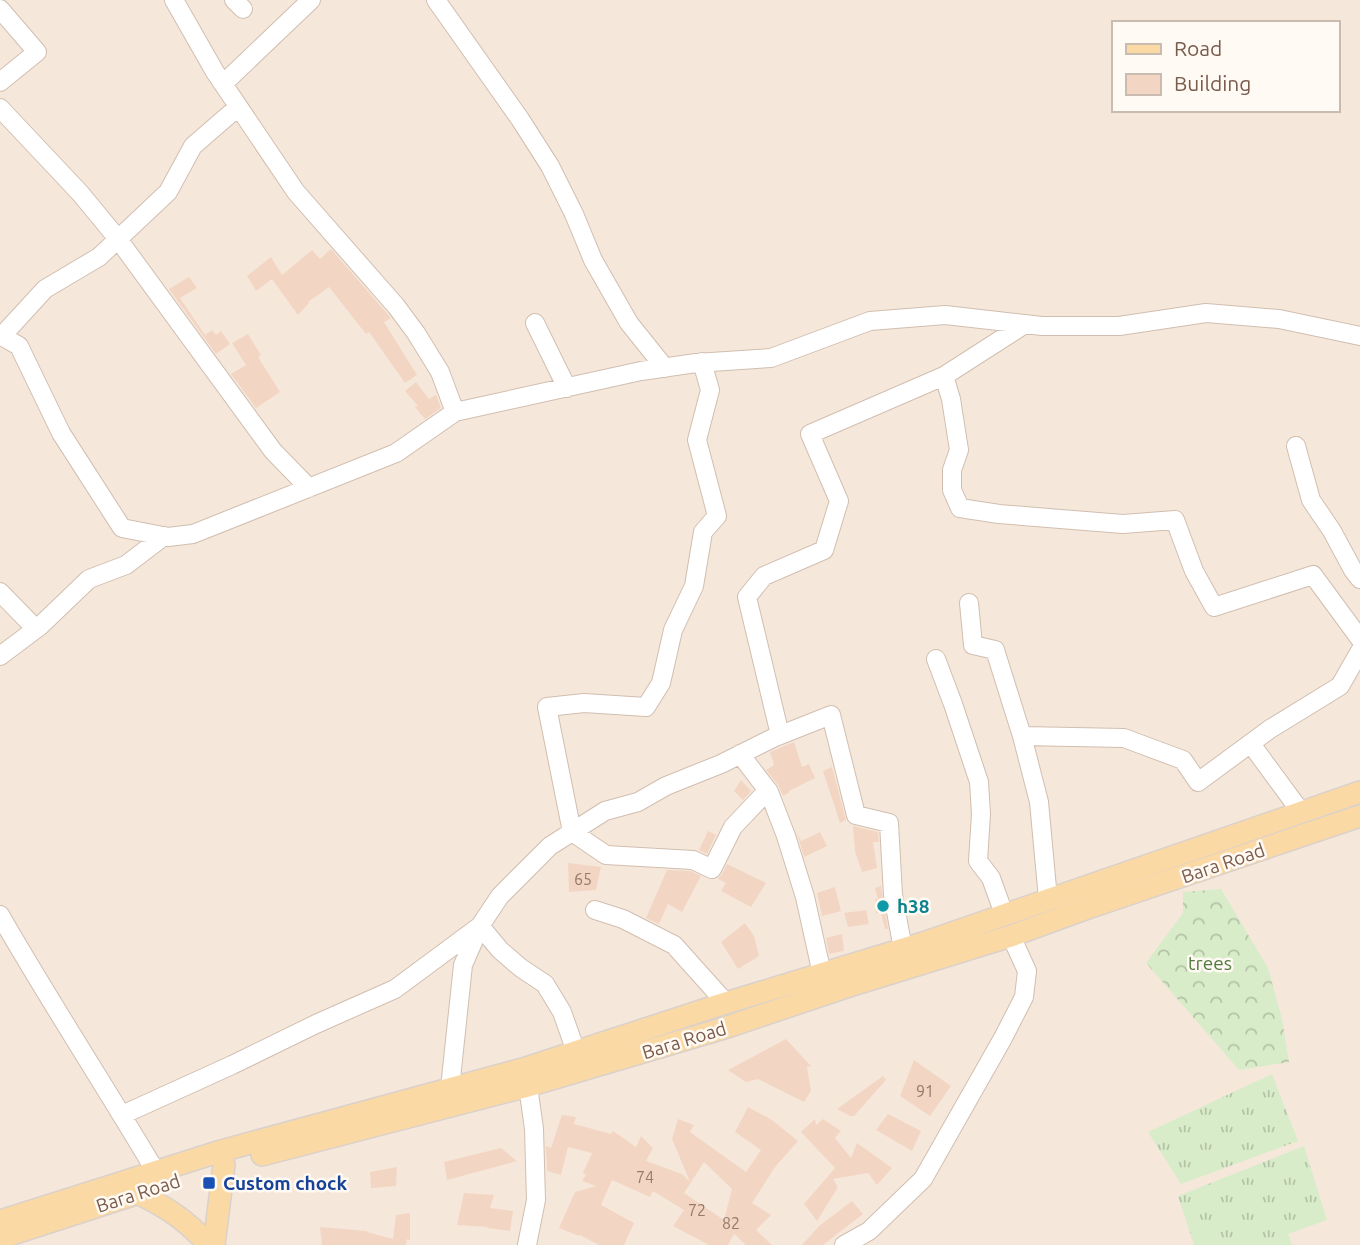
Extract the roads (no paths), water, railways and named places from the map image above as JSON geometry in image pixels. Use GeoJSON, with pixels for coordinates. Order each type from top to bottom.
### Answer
{"type":"FeatureCollection","features":[{"type":"Feature","properties":{"kind":"main road"},"geometry":{"type":"LineString","coordinates":[[0,1221],[134,1186],[156,1172],[223,1158],[450,1088],[526,1068],[580,1061],[628,1046],[726,1003],[903,949],[1360,792]]}},
{"type":"Feature","properties":{"kind":"main road","name":"Bara Road"},"geometry":{"type":"LineString","coordinates":[[628,1046],[722,1029],[846,986],[1011,936],[1360,816]]}},
{"type":"Feature","properties":{"kind":"main road"},"geometry":{"type":"LineString","coordinates":[[1004,914],[1011,936]]}},
{"type":"Feature","properties":{"kind":"main road","name":"Bara Road"},"geometry":{"type":"LineString","coordinates":[[0,1238],[134,1186],[223,1158],[528,1086],[580,1061]]}},
{"type":"Feature","properties":{"kind":"main road"},"geometry":{"type":"LineString","coordinates":[[212,1245],[223,1158]]}},
{"type":"Feature","properties":{"kind":"main road"},"geometry":{"type":"LineString","coordinates":[[134,1186],[180,1217],[212,1245]]}},
{"type":"Feature","properties":{"kind":"street"},"geometry":{"type":"LineString","coordinates":[[174,0],[223,84],[296,192],[416,332],[440,372],[455,412]]}},
{"type":"Feature","properties":{"kind":"street"},"geometry":{"type":"LineString","coordinates":[[223,84],[311,0]]}},
{"type":"Feature","properties":{"kind":"street"},"geometry":{"type":"LineString","coordinates":[[436,0],[550,166],[593,260],[629,323],[665,368]]}},
{"type":"Feature","properties":{"kind":"street"},"geometry":{"type":"LineString","coordinates":[[0,9],[37,52],[0,82]]}},
{"type":"Feature","properties":{"kind":"street"},"geometry":{"type":"LineString","coordinates":[[238,107],[192,146],[168,192],[99,257],[44,289],[1,336],[19,346],[61,433],[122,528],[164,537],[193,534],[396,453],[455,412],[665,368],[702,362],[771,358],[870,321],[945,315],[1042,326],[1119,326],[1206,313],[1279,319],[1360,336]]}},
{"type":"Feature","properties":{"kind":"street"},"geometry":{"type":"LineString","coordinates":[[3,118],[80,193],[118,239],[273,451],[309,488]]}},
{"type":"Feature","properties":{"kind":"street"},"geometry":{"type":"LineString","coordinates":[[535,323],[567,388]]}},
{"type":"Feature","properties":{"kind":"street"},"geometry":{"type":"LineString","coordinates":[[780,735],[747,597],[764,576],[824,550],[839,501],[810,434],[944,376],[1025,324]]}},
{"type":"Feature","properties":{"kind":"street"},"geometry":{"type":"LineString","coordinates":[[702,362],[710,390],[696,440],[717,516],[703,532],[694,586],[673,630],[661,683],[646,707],[584,703],[547,706],[572,832],[606,855],[692,860],[712,869],[733,827],[768,790]]}},
{"type":"Feature","properties":{"kind":"street"},"geometry":{"type":"LineString","coordinates":[[944,376],[951,399],[959,450],[952,470],[952,490],[960,508],[999,514],[1123,524],[1175,520],[1194,571],[1214,607],[1313,575],[1360,639]]}},
{"type":"Feature","properties":{"kind":"street"},"geometry":{"type":"LineString","coordinates":[[1296,446],[1311,500],[1360,579]]}},
{"type":"Feature","properties":{"kind":"street"},"geometry":{"type":"LineString","coordinates":[[0,656],[36,629],[89,579],[126,565],[164,537]]}},
{"type":"Feature","properties":{"kind":"street"},"geometry":{"type":"LineString","coordinates":[[0,592],[36,629]]}},
{"type":"Feature","properties":{"kind":"street"},"geometry":{"type":"LineString","coordinates":[[969,603],[973,645],[995,650],[1040,802],[1048,899]]}},
{"type":"Feature","properties":{"kind":"street"},"geometry":{"type":"LineString","coordinates":[[1022,736],[1124,738],[1183,760],[1198,782],[1270,729],[1340,686],[1360,651]]}},
{"type":"Feature","properties":{"kind":"street"},"geometry":{"type":"LineString","coordinates":[[936,659],[979,782],[981,814],[978,861],[992,878],[1004,914]]}},
{"type":"Feature","properties":{"kind":"street"},"geometry":{"type":"LineString","coordinates":[[450,1088],[463,965],[480,926],[500,896],[551,846],[605,811],[638,802],[666,786],[831,715],[856,815],[889,823],[893,895],[903,949]]}},
{"type":"Feature","properties":{"kind":"street"},"geometry":{"type":"LineString","coordinates":[[1251,744],[1301,812]]}},
{"type":"Feature","properties":{"kind":"street"},"geometry":{"type":"LineString","coordinates":[[740,754],[768,790],[786,836],[805,897],[822,974]]}},
{"type":"Feature","properties":{"kind":"street"},"geometry":{"type":"LineString","coordinates":[[595,910],[623,919],[674,945],[726,1003]]}},
{"type":"Feature","properties":{"kind":"street"},"geometry":{"type":"LineString","coordinates":[[0,915],[156,1172]]}},
{"type":"Feature","properties":{"kind":"street"},"geometry":{"type":"LineString","coordinates":[[480,926],[500,950],[545,984],[562,1012],[580,1061]]}},
{"type":"Feature","properties":{"kind":"street"},"geometry":{"type":"LineString","coordinates":[[122,1115],[395,989],[480,926]]}},
{"type":"Feature","properties":{"kind":"street"},"geometry":{"type":"LineString","coordinates":[[844,1245],[869,1231],[923,1179],[1003,1038],[1024,997],[1027,971],[1011,936]]}},
{"type":"Feature","properties":{"kind":"street"},"geometry":{"type":"LineString","coordinates":[[527,1245],[536,1200],[534,1129],[528,1086]]}},
{"type":"Feature","properties":{"kind":"place","name":"h38"},"geometry":{"type":"Point","coordinates":[883,906]}},
{"type":"Feature","properties":{"kind":"place","name":"Custom chock"},"geometry":{"type":"Point","coordinates":[209,1183]}},
{"type":"Feature","properties":{"kind":"park label","name":"trees"},"geometry":{"type":"Point","coordinates":[1210,963]}}]}
